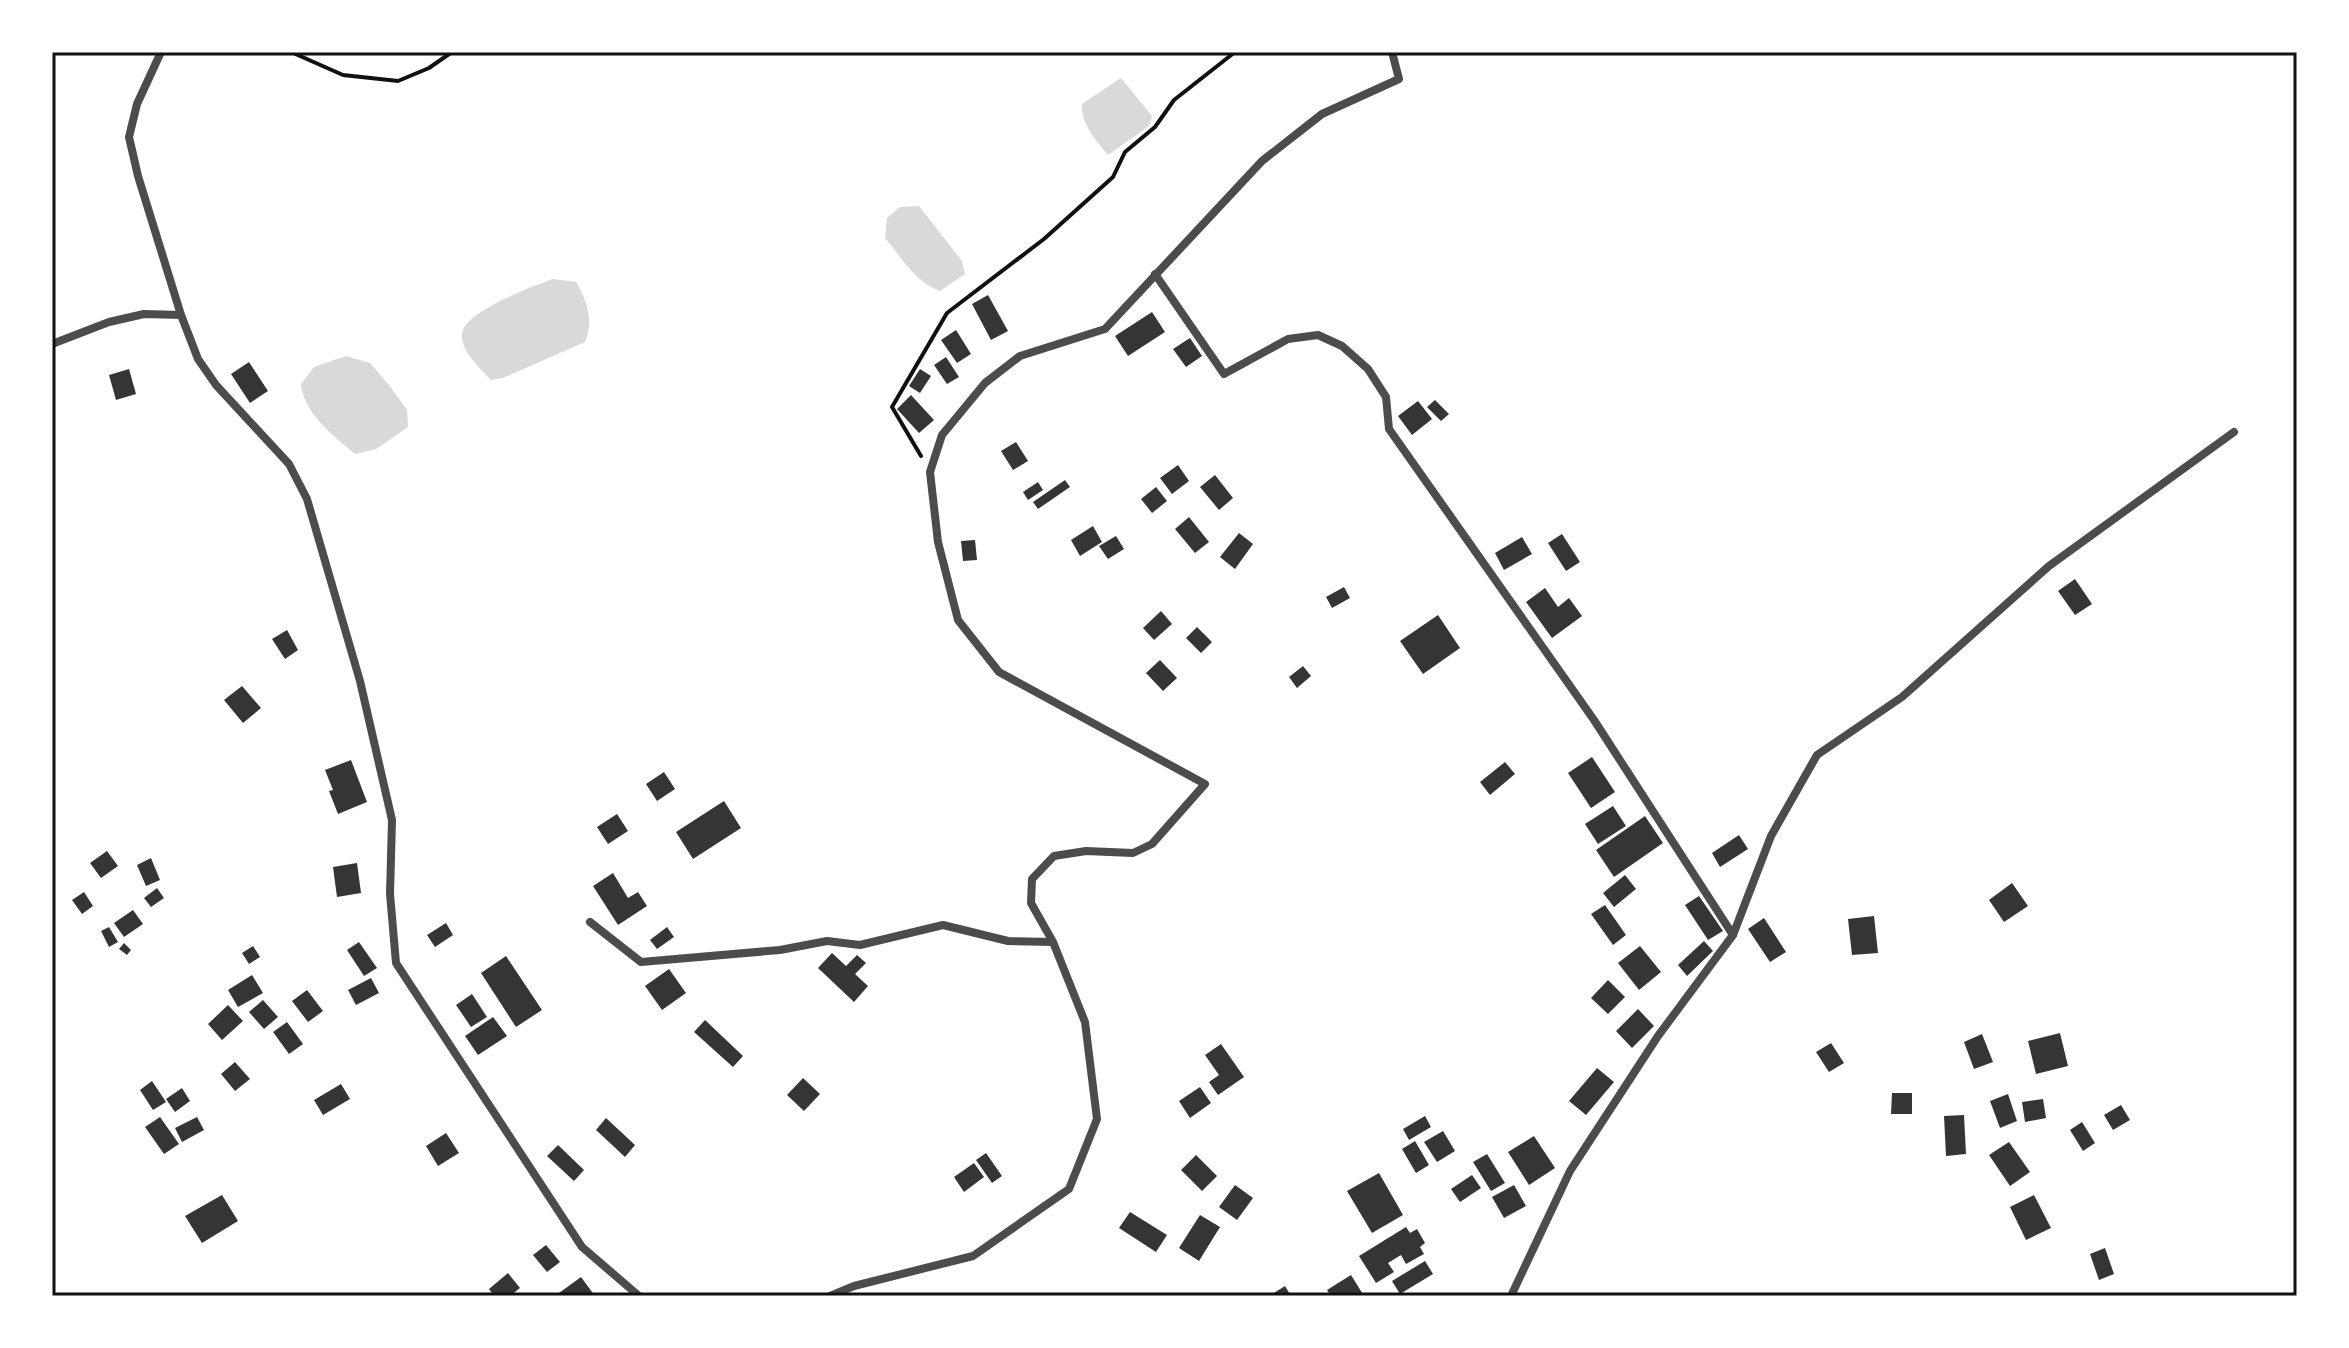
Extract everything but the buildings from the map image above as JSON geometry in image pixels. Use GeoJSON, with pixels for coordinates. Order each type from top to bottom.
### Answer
{"type":"FeatureCollection","features":[{"type":"Feature","properties":{"kind":"street"},"geometry":{"type":"LineString","coordinates":[[161,52],[137,104],[129,137],[181,315],[198,359],[216,385],[289,464],[307,499],[360,681],[392,820],[390,894],[396,963],[582,1247],[639,1296]]}},
{"type":"Feature","properties":{"kind":"street"},"geometry":{"type":"LineString","coordinates":[[830,1296],[854,1286],[973,1256],[1069,1189],[1097,1119],[1085,1022],[1053,942],[1031,903],[1032,879],[1054,856],[1086,851],[1133,853],[1152,844],[1205,784],[999,672],[977,647],[958,620],[938,542],[930,472],[942,435],[985,383],[1020,356],[1105,329],[1262,161],[1322,114],[1399,79],[1392,52]]}},
{"type":"Feature","properties":{"kind":"street"},"geometry":{"type":"LineString","coordinates":[[1155,274],[1224,374],[1288,339],[1318,335],[1342,346],[1368,369],[1386,397],[1389,429],[1594,720],[1733,935]]}},
{"type":"Feature","properties":{"kind":"street"},"geometry":{"type":"LineString","coordinates":[[52,344],[109,322],[144,314],[181,315]]}},
{"type":"Feature","properties":{"kind":"street"},"geometry":{"type":"LineString","coordinates":[[1511,1296],[1570,1171],[1658,1036],[1733,935],[1771,836],[1817,755],[1902,697],[2049,566],[2234,432]]}},
{"type":"Feature","properties":{"kind":"street"},"geometry":{"type":"LineString","coordinates":[[590,922],[641,962],[780,950],[827,941],[860,945],[943,925],[1008,941],[1053,942]]}},
{"type":"Feature","properties":{"kind":"path"},"geometry":{"type":"LineString","coordinates":[[291,52],[343,75],[398,81],[429,68],[452,52]]}},
{"type":"Feature","properties":{"kind":"path"},"geometry":{"type":"LineString","coordinates":[[930,472],[892,407],[947,313],[1044,239],[1102,188],[1113,177],[1125,152],[1155,127],[1174,100],[1235,52]]}},
{"type":"Feature","properties":{"kind":"shaded area"},"geometry":{"type":"Polygon","coordinates":[[[1121,78],[1152,116],[1149,126],[1108,155],[1087,125],[1082,104],[1121,78]]]}},
{"type":"Feature","properties":{"kind":"shaded area"},"geometry":{"type":"Polygon","coordinates":[[[919,206],[962,261],[965,274],[940,291],[917,276],[885,238],[887,218],[900,207],[919,206]]]}},
{"type":"Feature","properties":{"kind":"shaded area"},"geometry":{"type":"Polygon","coordinates":[[[553,279],[576,282],[580,289],[589,318],[585,342],[503,378],[491,380],[464,346],[462,333],[466,325],[502,300],[553,279]]]}},
{"type":"Feature","properties":{"kind":"shaded area"},"geometry":{"type":"Polygon","coordinates":[[[346,356],[370,363],[407,410],[408,427],[376,449],[355,454],[314,414],[303,395],[301,384],[314,367],[346,356]]]}}]}
